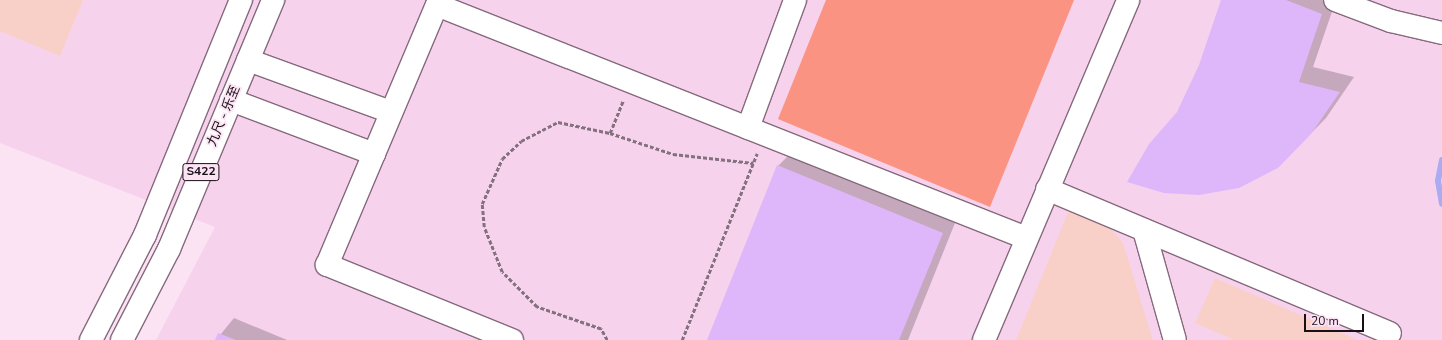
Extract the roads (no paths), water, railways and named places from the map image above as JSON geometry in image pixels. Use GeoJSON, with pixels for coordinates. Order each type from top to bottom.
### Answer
{"type":"FeatureCollection","features":[{"type":"Feature","properties":{"kind":"street","name":"S422"},"geometry":{"type":"LineString","coordinates":[[91,340],[145,235],[241,0]]}},
{"type":"Feature","properties":{"kind":"street","name":"九尺 - 乐至"},"geometry":{"type":"LineString","coordinates":[[122,340],[169,249],[273,0]]}},
{"type":"Feature","properties":{"kind":"street"},"geometry":{"type":"LineString","coordinates":[[756,131],[795,0]]}},
{"type":"Feature","properties":{"kind":"street"},"geometry":{"type":"LineString","coordinates":[[984,340],[1128,0]]}},
{"type":"Feature","properties":{"kind":"street"},"geometry":{"type":"LineString","coordinates":[[1335,0],[1391,21],[1442,33]]}},
{"type":"Feature","properties":{"kind":"street"},"geometry":{"type":"LineString","coordinates":[[512,340],[327,265],[437,5],[1026,238]]}},
{"type":"Feature","properties":{"kind":"street"},"geometry":{"type":"LineString","coordinates":[[248,60],[391,112]]}},
{"type":"Feature","properties":{"kind":"street"},"geometry":{"type":"LineString","coordinates":[[231,100],[374,154]]}},
{"type":"Feature","properties":{"kind":"street"},"geometry":{"type":"LineString","coordinates":[[1047,189],[1390,333]]}},
{"type":"Feature","properties":{"kind":"street"},"geometry":{"type":"LineString","coordinates":[[1144,230],[1175,340]]}},
{"type":"Feature","properties":{"kind":"waterway"},"geometry":{"type":"LineString","coordinates":[[1442,160],[1438,181],[1442,204]]}}]}
